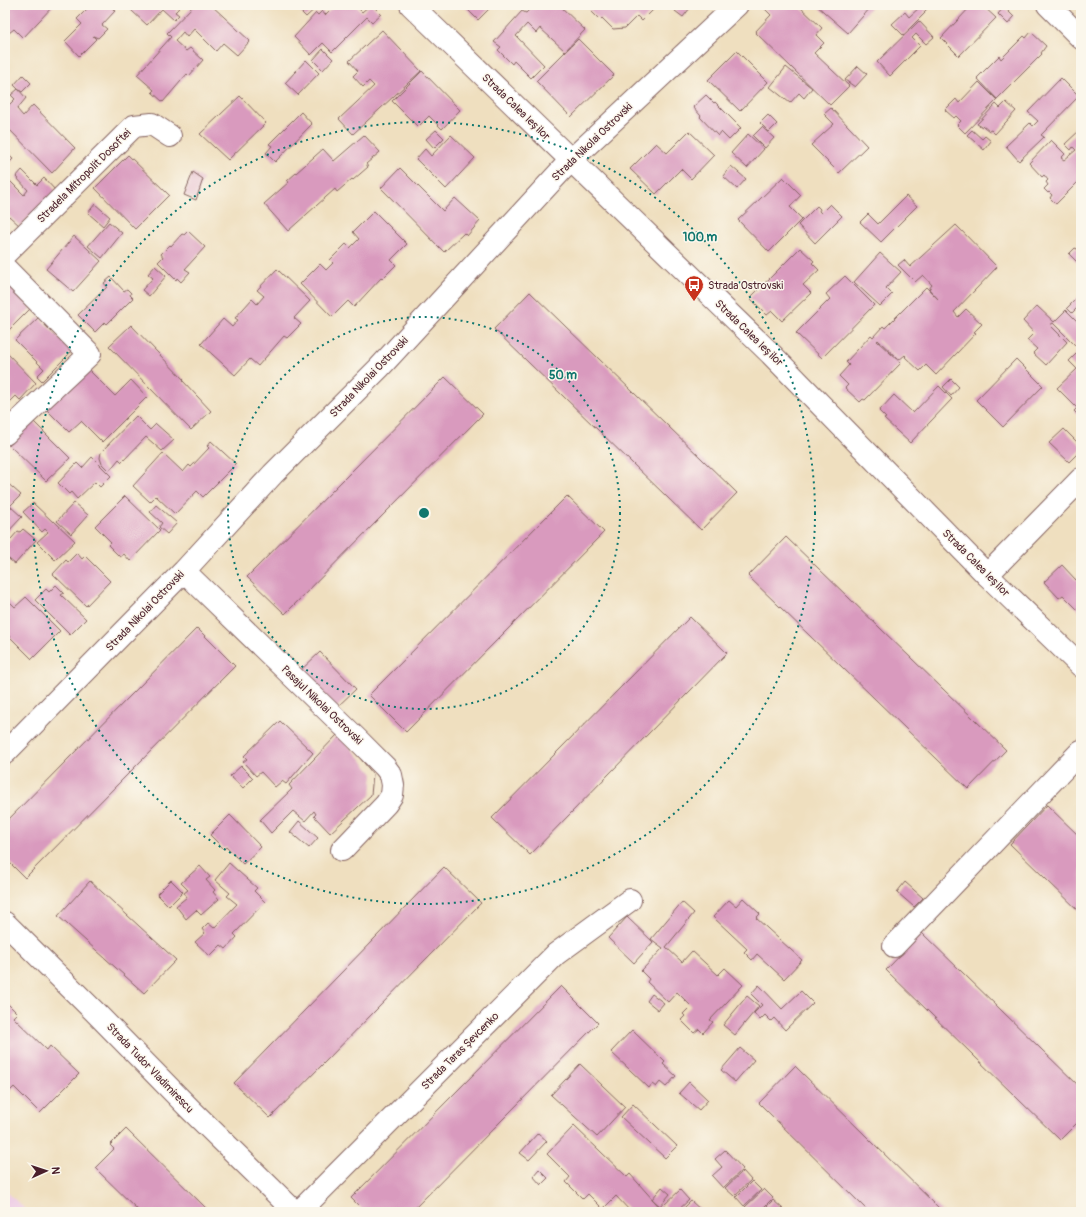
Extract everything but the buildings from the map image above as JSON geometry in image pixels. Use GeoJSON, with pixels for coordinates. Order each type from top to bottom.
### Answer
{"type":"FeatureCollection","features":[{"type":"Feature","properties":{"kind":"street","name":"Strada Calea Ieșilor"},"geometry":{"type":"LineString","coordinates":[[411,5],[570,161],[771,354],[987,574],[1081,666]]}},
{"type":"Feature","properties":{"kind":"street","name":"Strada Nikolai Ostrovski"},"geometry":{"type":"LineString","coordinates":[[5,753],[184,571],[273,474],[379,368],[570,161],[737,5]]}},
{"type":"Feature","properties":{"kind":"street"},"geometry":{"type":"LineString","coordinates":[[1048,5],[1081,38]]}},
{"type":"Feature","properties":{"kind":"street","name":"Stradela Mitropolit Dosoftei"},"geometry":{"type":"LineString","coordinates":[[5,254],[134,126],[152,124],[170,136]]}},
{"type":"Feature","properties":{"kind":"street"},"geometry":{"type":"LineString","coordinates":[[5,268],[90,354],[5,434]]}},
{"type":"Feature","properties":{"kind":"street"},"geometry":{"type":"LineString","coordinates":[[987,574],[1081,478]]}},
{"type":"Feature","properties":{"kind":"street","name":"Pasajul Nikolai Ostrovski"},"geometry":{"type":"LineString","coordinates":[[184,571],[365,747],[391,775],[393,785],[392,795],[386,804],[342,850]]}},
{"type":"Feature","properties":{"kind":"street"},"geometry":{"type":"LineString","coordinates":[[894,946],[1081,750]]}},
{"type":"Feature","properties":{"kind":"street","name":"Strada Taras Șevcenko"},"geometry":{"type":"LineString","coordinates":[[299,1212],[556,954],[630,900]]}},
{"type":"Feature","properties":{"kind":"street","name":"Strada Tudor Vladimirescu"},"geometry":{"type":"LineString","coordinates":[[5,923],[94,1011],[190,1110],[295,1212]]}},
{"type":"Feature","properties":{"kind":"shaded area"},"geometry":{"type":"Polygon","coordinates":[[[5,1190],[28,1212],[5,1212],[5,1190]]]}},
{"type":"Feature","properties":{"kind":"place","name":"Strada Ostrovski"},"geometry":{"type":"Point","coordinates":[694,302]}}]}
